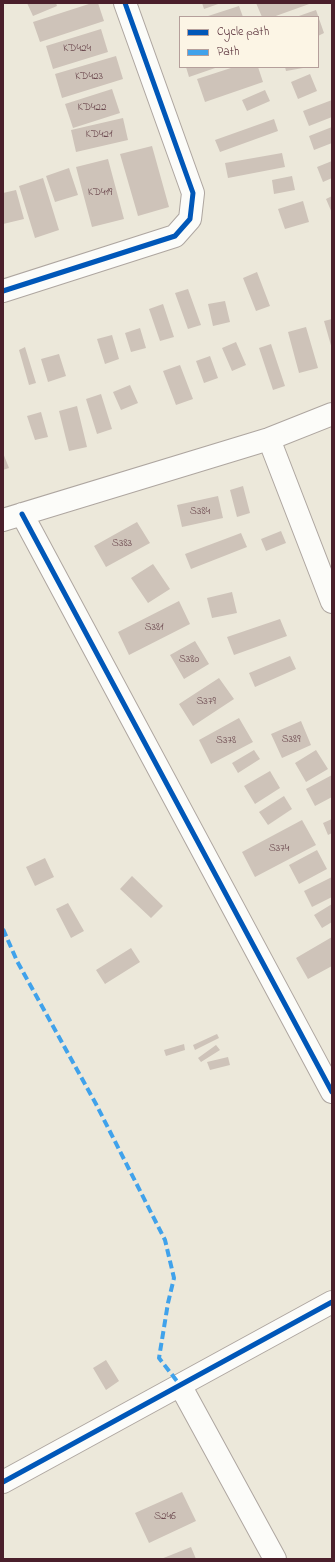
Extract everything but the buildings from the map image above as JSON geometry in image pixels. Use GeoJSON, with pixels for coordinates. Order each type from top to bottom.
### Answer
{"type":"FeatureCollection","features":[{"type":"Feature","properties":{"kind":"street"},"geometry":{"type":"LineString","coordinates":[[3,291],[175,236],[190,219],[193,193],[125,3]]}},
{"type":"Feature","properties":{"kind":"street"},"geometry":{"type":"LineString","coordinates":[[332,414],[269,439],[12,517],[332,1092]]}},
{"type":"Feature","properties":{"kind":"street"},"geometry":{"type":"LineString","coordinates":[[269,439],[332,602]]}},
{"type":"Feature","properties":{"kind":"street"},"geometry":{"type":"LineString","coordinates":[[3,1482],[332,1302]]}},
{"type":"Feature","properties":{"kind":"street"},"geometry":{"type":"LineString","coordinates":[[180,1385],[275,1559]]}},
{"type":"Feature","properties":{"kind":"marked path"},"geometry":{"type":"LineString","coordinates":[[3,929],[17,961],[96,1104],[165,1240],[174,1278],[168,1303],[159,1358],[180,1385]]}},
{"type":"Feature","properties":{"kind":"cycle path"},"geometry":{"type":"LineString","coordinates":[[3,291],[175,236],[190,219],[193,193],[125,3]]}},
{"type":"Feature","properties":{"kind":"cycle path"},"geometry":{"type":"LineString","coordinates":[[22,514],[332,1092]]}},
{"type":"Feature","properties":{"kind":"cycle path"},"geometry":{"type":"LineString","coordinates":[[3,1482],[332,1302]]}}]}
